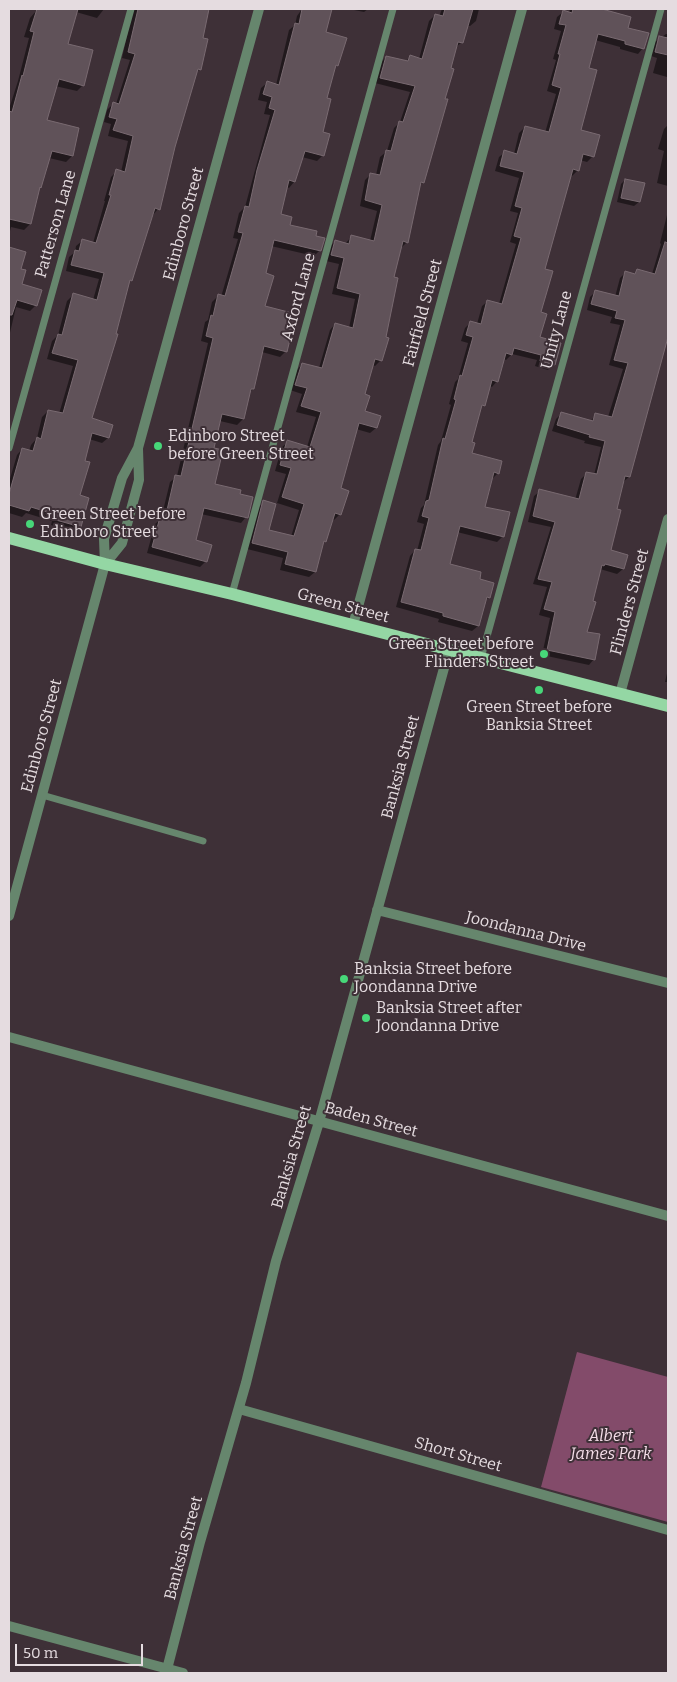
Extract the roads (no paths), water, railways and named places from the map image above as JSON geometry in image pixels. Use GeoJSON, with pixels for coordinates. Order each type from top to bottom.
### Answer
{"type":"FeatureCollection","features":[{"type":"Feature","properties":{"kind":"main road","name":"Green Street"},"geometry":{"type":"LineString","coordinates":[[9,538],[668,706]]}},
{"type":"Feature","properties":{"kind":"street","name":"Edinboro Street"},"geometry":{"type":"LineString","coordinates":[[9,916],[105,564],[104,539],[122,478],[138,448],[259,9]]}},
{"type":"Feature","properties":{"kind":"street","name":"Fairfield Street"},"geometry":{"type":"LineString","coordinates":[[353,625],[522,9]]}},
{"type":"Feature","properties":{"kind":"street","name":"Edinboro Street"},"geometry":{"type":"LineString","coordinates":[[105,564],[122,543],[139,480],[138,448]]}},
{"type":"Feature","properties":{"kind":"street","name":"Flinders Street"},"geometry":{"type":"LineString","coordinates":[[620,694],[668,519]]}},
{"type":"Feature","properties":{"kind":"street","name":"Banksia Street"},"geometry":{"type":"LineString","coordinates":[[167,1671],[200,1542],[239,1409],[276,1261],[319,1122],[449,650]]}},
{"type":"Feature","properties":{"kind":"street","name":"Joondanna Drive"},"geometry":{"type":"LineString","coordinates":[[377,910],[668,983]]}},
{"type":"Feature","properties":{"kind":"street","name":"Baden Street"},"geometry":{"type":"LineString","coordinates":[[9,1038],[668,1216]]}},
{"type":"Feature","properties":{"kind":"street","name":"Short Street"},"geometry":{"type":"LineString","coordinates":[[239,1409],[668,1530]]}},
{"type":"Feature","properties":{"kind":"street"},"geometry":{"type":"LineString","coordinates":[[9,1626],[167,1671],[183,1673]]}},
{"type":"Feature","properties":{"kind":"lane","name":"Patterson Lane"},"geometry":{"type":"LineString","coordinates":[[9,448],[130,9]]}},
{"type":"Feature","properties":{"kind":"lane","name":"Axford Lane"},"geometry":{"type":"LineString","coordinates":[[232,594],[394,9]]}},
{"type":"Feature","properties":{"kind":"lane","name":"Unity Lane"},"geometry":{"type":"LineString","coordinates":[[481,658],[661,9]]}},
{"type":"Feature","properties":{"kind":"lane"},"geometry":{"type":"LineString","coordinates":[[42,795],[203,840]]}},
{"type":"Feature","properties":{"kind":"place","name":"Edinboro Street before Green Street"},"geometry":{"type":"Point","coordinates":[158,446]}},
{"type":"Feature","properties":{"kind":"place","name":"Green Street before Edinboro Street"},"geometry":{"type":"Point","coordinates":[30,524]}},
{"type":"Feature","properties":{"kind":"place","name":"Green Street before Flinders Street"},"geometry":{"type":"Point","coordinates":[544,654]}},
{"type":"Feature","properties":{"kind":"place","name":"Green Street before Banksia Street"},"geometry":{"type":"Point","coordinates":[539,690]}},
{"type":"Feature","properties":{"kind":"place","name":"Banksia Street before Joondanna Drive"},"geometry":{"type":"Point","coordinates":[344,979]}},
{"type":"Feature","properties":{"kind":"place","name":"Banksia Street after Joondanna Drive"},"geometry":{"type":"Point","coordinates":[366,1018]}},
{"type":"Feature","properties":{"kind":"park label","name":"Albert James Park"},"geometry":{"type":"Point","coordinates":[611,1446]}}]}
